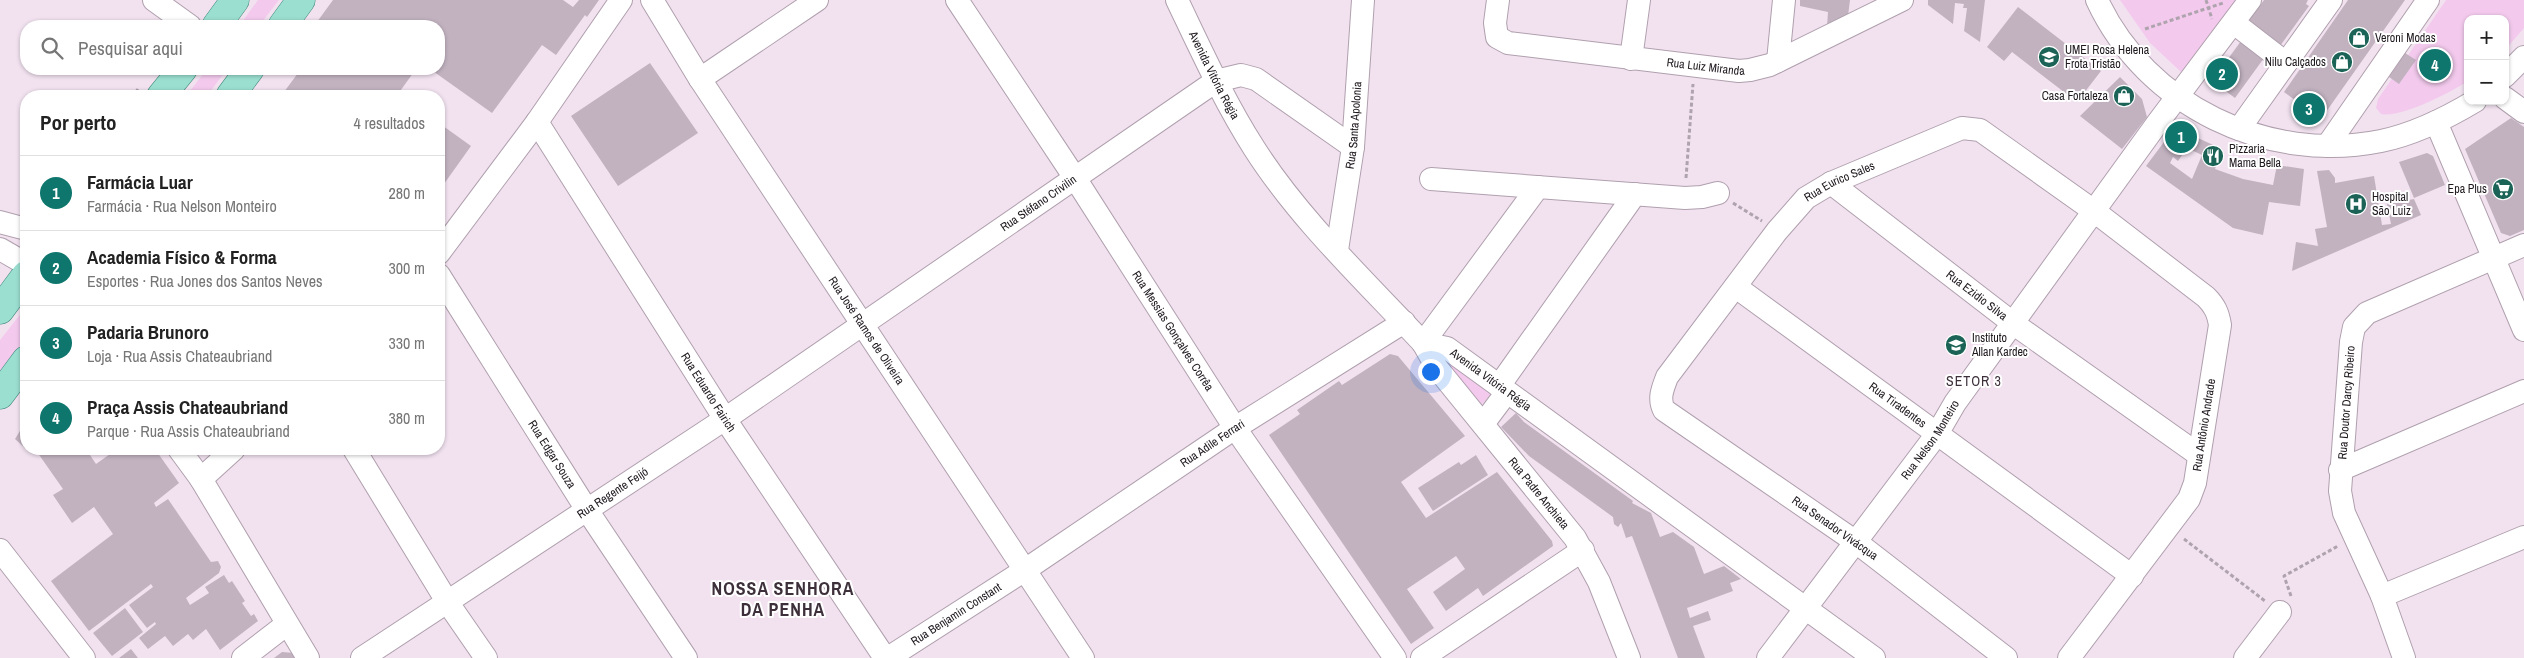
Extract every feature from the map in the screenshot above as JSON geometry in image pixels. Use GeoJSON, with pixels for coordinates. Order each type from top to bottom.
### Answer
{"type":"FeatureCollection","features":[{"type":"Feature","properties":{"kind":"main road"},"geometry":{"type":"LineString","coordinates":[[220,20],[235,0]]}},
{"type":"Feature","properties":{"kind":"main road"},"geometry":{"type":"LineString","coordinates":[[286,20],[301,0]]}},
{"type":"Feature","properties":{"kind":"main road"},"geometry":{"type":"LineString","coordinates":[[166,90],[178,75]]}},
{"type":"Feature","properties":{"kind":"main road"},"geometry":{"type":"LineString","coordinates":[[234,90],[246,75]]}},
{"type":"Feature","properties":{"kind":"main road"},"geometry":{"type":"LineString","coordinates":[[0,310],[20,283]]}},
{"type":"Feature","properties":{"kind":"main road"},"geometry":{"type":"LineString","coordinates":[[0,395],[20,368]]}},
{"type":"Feature","properties":{"kind":"street"},"geometry":{"type":"LineString","coordinates":[[154,0],[182,20]]}},
{"type":"Feature","properties":{"kind":"street"},"geometry":{"type":"LineString","coordinates":[[445,245],[536,122],[621,0]]}},
{"type":"Feature","properties":{"kind":"street","name":"Rua José Ramos de Oliveira"},"geometry":{"type":"LineString","coordinates":[[652,0],[700,79],[1083,658]]}},
{"type":"Feature","properties":{"kind":"street"},"geometry":{"type":"LineString","coordinates":[[700,79],[817,0]]}},
{"type":"Feature","properties":{"kind":"street","name":"Rua Messias Gonçalves Corrêa"},"geometry":{"type":"LineString","coordinates":[[957,0],[1075,178],[1235,428],[1395,658]]}},
{"type":"Feature","properties":{"kind":"street","name":"Avenida Vitória Régia"},"geometry":{"type":"LineString","coordinates":[[1177,0],[1216,81],[1259,156],[1287,193],[1423,343],[1447,348],[1874,658]]}},
{"type":"Feature","properties":{"kind":"street","name":"Rua Santa Apolonia"},"geometry":{"type":"LineString","coordinates":[[1337,250],[1352,147],[1363,0]]}},
{"type":"Feature","properties":{"kind":"street","name":"Rua Luiz Miranda"},"geometry":{"type":"LineString","coordinates":[[1498,0],[1494,23],[1497,37],[1508,43],[1631,59],[1750,70],[1778,61],[1902,0]]}},
{"type":"Feature","properties":{"kind":"street"},"geometry":{"type":"LineString","coordinates":[[1631,59],[1639,0]]}},
{"type":"Feature","properties":{"kind":"street"},"geometry":{"type":"LineString","coordinates":[[1778,61],[1784,0]]}},
{"type":"Feature","properties":{"kind":"street"},"geometry":{"type":"LineString","coordinates":[[2097,0],[2126,47],[2142,66],[2178,97],[2204,114],[2239,130],[2277,141],[2327,146],[2381,141],[2436,122],[2467,105]]}},
{"type":"Feature","properties":{"kind":"street","name":"Rua Nelson Monteiro"},"geometry":{"type":"LineString","coordinates":[[1768,658],[1937,434],[1955,403],[2178,97],[2224,24],[2250,0]]}},
{"type":"Feature","properties":{"kind":"street"},"geometry":{"type":"LineString","coordinates":[[2239,130],[2331,0]]}},
{"type":"Feature","properties":{"kind":"street"},"geometry":{"type":"LineString","coordinates":[[2327,146],[2428,0]]}},
{"type":"Feature","properties":{"kind":"street"},"geometry":{"type":"LineString","coordinates":[[2224,24],[2286,62]]}},
{"type":"Feature","properties":{"kind":"street"},"geometry":{"type":"LineString","coordinates":[[2509,72],[2524,57]]}},
{"type":"Feature","properties":{"kind":"street"},"geometry":{"type":"LineString","coordinates":[[1216,81],[1241,75],[1256,79],[1352,147]]}},
{"type":"Feature","properties":{"kind":"street","name":"Rua Stéfano Crivilin"},"geometry":{"type":"LineString","coordinates":[[862,326],[1216,81]]}},
{"type":"Feature","properties":{"kind":"street"},"geometry":{"type":"LineString","coordinates":[[2509,101],[2524,112]]}},
{"type":"Feature","properties":{"kind":"street","name":"Rua Eduardo Fairich"},"geometry":{"type":"LineString","coordinates":[[536,122],[725,419],[887,658]]}},
{"type":"Feature","properties":{"kind":"street"},"geometry":{"type":"LineString","coordinates":[[2436,122],[2492,259],[2524,330]]}},
{"type":"Feature","properties":{"kind":"street","name":"Rua Eurico Sales"},"geometry":{"type":"LineString","coordinates":[[1661,404],[1662,389],[1667,377],[1777,231],[1806,198],[1831,183],[1954,130],[1970,127],[1980,130],[2094,211]]}},
{"type":"Feature","properties":{"kind":"street"},"geometry":{"type":"LineString","coordinates":[[1431,179],[1685,198],[1702,197],[1718,193]]}},
{"type":"Feature","properties":{"kind":"street","name":"Rua Ezidio Silva"},"geometry":{"type":"LineString","coordinates":[[1831,183],[2014,324],[2199,455]]}},
{"type":"Feature","properties":{"kind":"street"},"geometry":{"type":"LineString","coordinates":[[1423,343],[1538,187]]}},
{"type":"Feature","properties":{"kind":"street"},"geometry":{"type":"LineString","coordinates":[[1483,424],[1503,389],[1635,194]]}},
{"type":"Feature","properties":{"kind":"street","name":"Rua Antônio Andrade"},"geometry":{"type":"LineString","coordinates":[[2069,658],[2190,500],[2220,325],[2217,310],[2206,297],[2094,211]]}},
{"type":"Feature","properties":{"kind":"street"},"geometry":{"type":"LineString","coordinates":[[0,222],[20,227]]}},
{"type":"Feature","properties":{"kind":"street","name":"Rua Doutor Darcy Ribeiro"},"geometry":{"type":"LineString","coordinates":[[2404,658],[2382,596],[2344,513],[2340,491],[2350,342],[2354,326],[2368,313],[2524,245]]}},
{"type":"Feature","properties":{"kind":"street"},"geometry":{"type":"LineString","coordinates":[[0,249],[20,261]]}},
{"type":"Feature","properties":{"kind":"street","name":"Rua Edgar Souza"},"geometry":{"type":"LineString","coordinates":[[445,285],[587,510],[686,658]]}},
{"type":"Feature","properties":{"kind":"street","name":"Rua Tiradentes"},"geometry":{"type":"LineString","coordinates":[[1736,287],[2132,576]]}},
{"type":"Feature","properties":{"kind":"street","name":"Rua Adile Ferrari"},"geometry":{"type":"LineString","coordinates":[[1025,570],[1235,428],[1404,322]]}},
{"type":"Feature","properties":{"kind":"street","name":"Rua Regente Feijó"},"geometry":{"type":"LineString","coordinates":[[362,658],[725,419],[862,326]]}},
{"type":"Feature","properties":{"kind":"street","name":"Rua Padre Anchieta"},"geometry":{"type":"LineString","coordinates":[[1423,343],[1432,362],[1566,525],[1583,550],[1599,582],[1629,658]]}},
{"type":"Feature","properties":{"kind":"street"},"geometry":{"type":"LineString","coordinates":[[2340,470],[2524,391]]}},
{"type":"Feature","properties":{"kind":"street","name":"Rua Senador Vivácqua"},"geometry":{"type":"LineString","coordinates":[[1661,404],[1664,410],[1856,542],[2006,658]]}},
{"type":"Feature","properties":{"kind":"street"},"geometry":{"type":"LineString","coordinates":[[183,455],[201,479],[308,658]]}},
{"type":"Feature","properties":{"kind":"street"},"geometry":{"type":"LineString","coordinates":[[201,479],[227,455]]}},
{"type":"Feature","properties":{"kind":"street"},"geometry":{"type":"LineString","coordinates":[[358,455],[448,602],[486,658]]}},
{"type":"Feature","properties":{"kind":"street"},"geometry":{"type":"LineString","coordinates":[[2382,596],[2524,537]]}},
{"type":"Feature","properties":{"kind":"street"},"geometry":{"type":"LineString","coordinates":[[0,550],[82,658]]}},
{"type":"Feature","properties":{"kind":"street"},"geometry":{"type":"LineString","coordinates":[[1422,658],[1583,550]]}},
{"type":"Feature","properties":{"kind":"street","name":"Rua Benjamin Constant"},"geometry":{"type":"LineString","coordinates":[[887,658],[1025,570]]}},
{"type":"Feature","properties":{"kind":"street"},"geometry":{"type":"LineString","coordinates":[[2249,656],[2280,612]]}},
{"type":"Feature","properties":{"kind":"street"},"geometry":{"type":"LineString","coordinates":[[243,658],[287,624]]}},
{"type":"Feature","properties":{"kind":"path"},"geometry":{"type":"LineString","coordinates":[[2206,0],[2209,8],[2224,24]]}},
{"type":"Feature","properties":{"kind":"path"},"geometry":{"type":"LineString","coordinates":[[2145,29],[2230,0]]}},
{"type":"Feature","properties":{"kind":"path"},"geometry":{"type":"LineString","coordinates":[[1685,198],[1694,66]]}},
{"type":"Feature","properties":{"kind":"path"},"geometry":{"type":"LineString","coordinates":[[1718,193],[1777,231]]}},
{"type":"Feature","properties":{"kind":"path"},"geometry":{"type":"LineString","coordinates":[[2170,528],[2280,612],[2291,596],[2284,576],[2354,537]]}},
{"type":"Feature","properties":{"kind":"shaded area"},"geometry":{"type":"Polygon","coordinates":[[[258,0],[279,0],[264,20],[243,20],[258,0]]]}},
{"type":"Feature","properties":{"kind":"shaded area"},"geometry":{"type":"Polygon","coordinates":[[[2120,0],[2237,0],[2181,72],[2150,43],[2120,0]]]}},
{"type":"Feature","properties":{"kind":"shaded area"},"geometry":{"type":"Polygon","coordinates":[[[2446,0],[2524,0],[2524,28],[2509,45],[2509,15],[2464,15],[2464,83],[2438,98],[2400,112],[2381,114],[2376,108],[2378,99],[2446,0]]]}},
{"type":"Feature","properties":{"kind":"shaded area"},"geometry":{"type":"Polygon","coordinates":[[[202,75],[223,75],[211,90],[191,90],[202,75]]]}},
{"type":"Feature","properties":{"kind":"shaded area"},"geometry":{"type":"Polygon","coordinates":[[[20,315],[20,346],[0,372],[0,340],[20,315]]]}},
{"type":"Feature","properties":{"kind":"shaded area"},"geometry":{"type":"Polygon","coordinates":[[[1442,355],[1492,393],[1481,405],[1440,358],[1442,355]]]}},
{"type":"Feature","properties":{"kind":"building"},"geometry":{"type":"Polygon","coordinates":[[[333,0],[563,0],[573,7],[579,0],[599,0],[587,17],[585,15],[556,55],[542,45],[492,113],[438,75],[445,75],[445,20],[318,20],[333,0]]]}},
{"type":"Feature","properties":{"kind":"building"},"geometry":{"type":"Polygon","coordinates":[[[1800,0],[1850,0],[1848,16],[1827,26],[1828,12],[1800,6],[1800,0]]]}},
{"type":"Feature","properties":{"kind":"building"},"geometry":{"type":"Polygon","coordinates":[[[1928,0],[1985,0],[1980,42],[1964,31],[1967,8],[1963,8],[1964,4],[1955,3],[1953,24],[1928,5],[1928,0]]]}},
{"type":"Feature","properties":{"kind":"building"},"geometry":{"type":"Polygon","coordinates":[[[2264,0],[2308,0],[2306,4],[2309,6],[2280,46],[2247,22],[2264,0]]]}},
{"type":"Feature","properties":{"kind":"building"},"geometry":{"type":"Polygon","coordinates":[[[2348,0],[2405,0],[2321,119],[2284,92],[2348,0]]]}},
{"type":"Feature","properties":{"kind":"building"},"geometry":{"type":"Polygon","coordinates":[[[2018,7],[2101,71],[2077,102],[2012,52],[2004,61],[1987,47],[2018,7]]]}},
{"type":"Feature","properties":{"kind":"building"},"geometry":{"type":"Polygon","coordinates":[[[2241,41],[2264,58],[2235,98],[2212,81],[2241,41]]]}},
{"type":"Feature","properties":{"kind":"building"},"geometry":{"type":"Polygon","coordinates":[[[2405,53],[2416,60],[2399,84],[2389,77],[2405,53]]]}},
{"type":"Feature","properties":{"kind":"building"},"geometry":{"type":"Polygon","coordinates":[[[650,63],[698,133],[618,186],[571,116],[650,63]]]}},
{"type":"Feature","properties":{"kind":"building"},"geometry":{"type":"Polygon","coordinates":[[[297,75],[412,75],[401,90],[285,90],[297,75]]]}},
{"type":"Feature","properties":{"kind":"building"},"geometry":{"type":"Polygon","coordinates":[[[2120,77],[2142,99],[2147,117],[2122,149],[2080,116],[2120,77]]]}},
{"type":"Feature","properties":{"kind":"building","name":"Epa Plus"},"geometry":{"type":"Polygon","coordinates":[[[2511,118],[2524,127],[2524,230],[2510,236],[2501,233],[2465,149],[2511,118]]]}},
{"type":"Feature","properties":{"kind":"building"},"geometry":{"type":"Polygon","coordinates":[[[445,127],[471,146],[445,183],[445,127]]]}},
{"type":"Feature","properties":{"kind":"building"},"geometry":{"type":"Polygon","coordinates":[[[2187,133],[2222,149],[2215,169],[2243,179],[2273,185],[2277,165],[2304,169],[2300,206],[2269,202],[2263,235],[2233,228],[2146,166],[2170,134],[2187,133]],[[2187,148],[2178,161],[2173,157],[2170,163],[2192,179],[2202,155],[2187,148]]]}},
{"type":"Feature","properties":{"kind":"building"},"geometry":{"type":"Polygon","coordinates":[[[2427,153],[2433,156],[2445,185],[2414,198],[2399,162],[2427,153]]]}},
{"type":"Feature","properties":{"kind":"building"},"geometry":{"type":"Polygon","coordinates":[[[2329,170],[2335,178],[2335,183],[2374,176],[2382,225],[2391,224],[2387,204],[2414,199],[2421,215],[2292,271],[2296,242],[2318,246],[2315,229],[2327,227],[2317,171],[2329,170]]]}},
{"type":"Feature","properties":{"kind":"building"},"geometry":{"type":"Polygon","coordinates":[[[1390,354],[1398,356],[1465,436],[1401,482],[1426,518],[1497,472],[1552,541],[1553,546],[1483,596],[1478,588],[1446,611],[1433,592],[1465,569],[1456,556],[1407,589],[1434,628],[1411,644],[1269,435],[1300,414],[1297,410],[1339,381],[1342,385],[1390,354]]]}},
{"type":"Feature","properties":{"kind":"building"},"geometry":{"type":"Polygon","coordinates":[[[1516,413],[1524,422],[1633,501],[1632,503],[1651,513],[1660,537],[1673,532],[1694,547],[1704,574],[1724,566],[1741,579],[1730,583],[1733,591],[1687,608],[1690,618],[1708,611],[1711,620],[1693,626],[1705,658],[1678,658],[1632,536],[1626,538],[1621,523],[1618,527],[1614,524],[1613,517],[1529,456],[1501,427],[1516,413]]]}},
{"type":"Feature","properties":{"kind":"building"},"geometry":{"type":"Polygon","coordinates":[[[20,431],[20,444],[15,439],[20,431]]]}},
{"type":"Feature","properties":{"kind":"building"},"geometry":{"type":"Polygon","coordinates":[[[39,455],[90,455],[96,464],[109,455],[159,455],[179,483],[154,503],[156,507],[168,499],[211,562],[218,561],[221,567],[219,573],[186,598],[190,605],[209,593],[205,587],[224,575],[229,583],[232,581],[245,601],[242,603],[251,616],[254,614],[258,621],[220,650],[206,629],[193,640],[188,634],[173,646],[165,636],[148,649],[139,638],[156,624],[155,622],[147,628],[129,605],[153,587],[151,584],[89,631],[51,581],[113,534],[94,507],[72,523],[53,495],[63,489],[39,455]]]}},
{"type":"Feature","properties":{"kind":"building"},"geometry":{"type":"Polygon","coordinates":[[[1476,455],[1488,475],[1433,511],[1418,488],[1459,462],[1461,465],[1476,455]]]}},
{"type":"Feature","properties":{"kind":"building"},"geometry":{"type":"Polygon","coordinates":[[[125,608],[143,632],[112,656],[93,633],[125,608]]]}},
{"type":"Feature","properties":{"kind":"building"},"geometry":{"type":"Polygon","coordinates":[[[131,649],[138,658],[119,658],[131,649]]]}},
{"type":"Feature","properties":{"kind":"building"},"geometry":{"type":"Polygon","coordinates":[[[282,652],[294,653],[296,658],[274,658],[282,652]]]}},
{"type":"Feature","properties":{"kind":"place","name":"Veroni Modas"},"geometry":{"type":"Point","coordinates":[2359,38]}},
{"type":"Feature","properties":{"kind":"place","name":"UMEI Rosa Helena Frota Tristão"},"geometry":{"type":"Point","coordinates":[2049,57]}},
{"type":"Feature","properties":{"kind":"place","name":"Nilu Calçados"},"geometry":{"type":"Point","coordinates":[2342,62]}},
{"type":"Feature","properties":{"kind":"place","name":"Praça Assis Chateaubriand"},"geometry":{"type":"Point","coordinates":[2435,65]}},
{"type":"Feature","properties":{"kind":"place","name":"Academia Físico & Forma"},"geometry":{"type":"Point","coordinates":[2222,74]}},
{"type":"Feature","properties":{"kind":"place","name":"Casa Fortaleza"},"geometry":{"type":"Point","coordinates":[2124,96]}},
{"type":"Feature","properties":{"kind":"place","name":"Padaria Brunoro"},"geometry":{"type":"Point","coordinates":[2309,109]}},
{"type":"Feature","properties":{"kind":"place","name":"Farmácia Luar"},"geometry":{"type":"Point","coordinates":[2181,137]}},
{"type":"Feature","properties":{"kind":"place","name":"Pizzaria Mama Bella"},"geometry":{"type":"Point","coordinates":[2213,156]}},
{"type":"Feature","properties":{"kind":"place","name":"Epa Plus"},"geometry":{"type":"Point","coordinates":[2503,189]}},
{"type":"Feature","properties":{"kind":"place","name":"Hospital São Luiz"},"geometry":{"type":"Point","coordinates":[2356,204]}},
{"type":"Feature","properties":{"kind":"place","name":"Instituto Allan Kardec"},"geometry":{"type":"Point","coordinates":[1956,345]}},
{"type":"Feature","properties":{"kind":"district","name":"SETOR 3"},"geometry":{"type":"Point","coordinates":[1974,381]}},
{"type":"Feature","properties":{"kind":"district","name":"NOSSA SENHORA DA PENHA"},"geometry":{"type":"Point","coordinates":[783,598]}}]}
